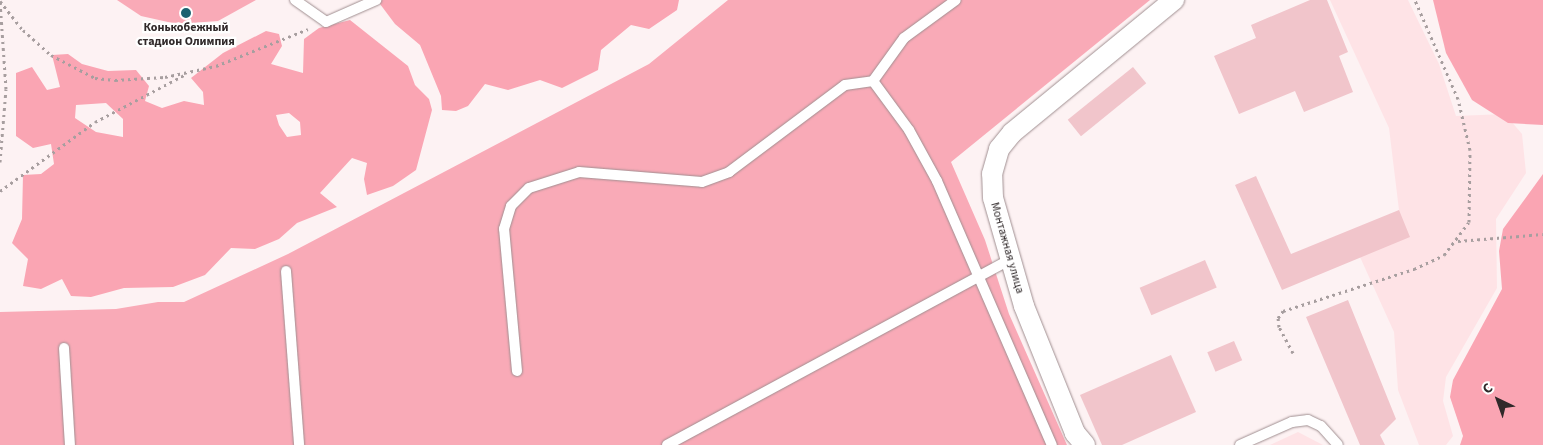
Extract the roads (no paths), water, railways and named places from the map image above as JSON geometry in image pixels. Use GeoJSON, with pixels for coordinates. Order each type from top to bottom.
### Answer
{"type":"FeatureCollection","features":[{"type":"Feature","properties":{"kind":"street","name":"Монтажная улица"},"geometry":{"type":"LineString","coordinates":[[1085,445],[1075,433],[1009,260],[993,198],[992,174],[999,149],[1041,106],[1174,0]]}},
{"type":"Feature","properties":{"kind":"lane"},"geometry":{"type":"LineString","coordinates":[[295,0],[326,22],[376,0]]}},
{"type":"Feature","properties":{"kind":"lane"},"geometry":{"type":"LineString","coordinates":[[517,372],[504,229],[511,206],[529,188],[578,172],[702,182],[729,172],[845,85],[873,81],[904,38],[956,0]]}},
{"type":"Feature","properties":{"kind":"lane"},"geometry":{"type":"LineString","coordinates":[[873,81],[884,90],[923,156],[979,275],[1052,445]]}},
{"type":"Feature","properties":{"kind":"lane"},"geometry":{"type":"LineString","coordinates":[[667,445],[1009,260]]}},
{"type":"Feature","properties":{"kind":"lane"},"geometry":{"type":"LineString","coordinates":[[286,271],[299,445]]}},
{"type":"Feature","properties":{"kind":"lane"},"geometry":{"type":"LineString","coordinates":[[64,348],[70,445]]}},
{"type":"Feature","properties":{"kind":"lane"},"geometry":{"type":"LineString","coordinates":[[1240,445],[1292,422],[1308,420],[1321,426],[1338,445]]}},
{"type":"Feature","properties":{"kind":"place","name":"Конькобежный стадион Олимпия"},"geometry":{"type":"Point","coordinates":[186,13]}}]}
